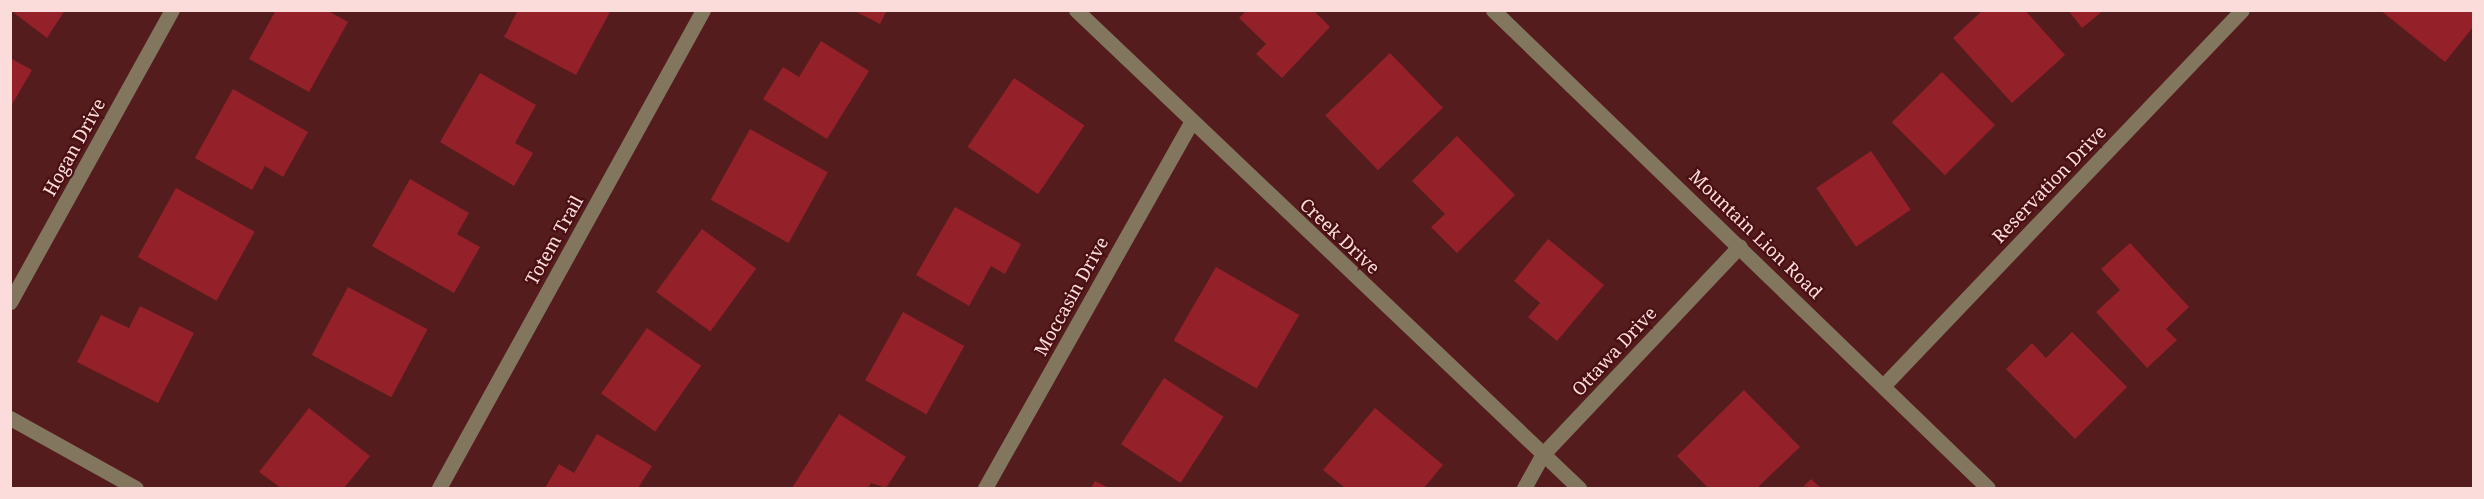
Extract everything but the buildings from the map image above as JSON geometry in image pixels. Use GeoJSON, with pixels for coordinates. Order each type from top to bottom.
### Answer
{"type":"FeatureCollection","features":[{"type":"Feature","properties":{"kind":"street","name":"Hogan Drive"},"geometry":{"type":"LineString","coordinates":[[10,302],[172,10]]}},
{"type":"Feature","properties":{"kind":"street","name":"Totem Trail"},"geometry":{"type":"LineString","coordinates":[[439,489],[703,10]]}},
{"type":"Feature","properties":{"kind":"street","name":"Creek Drive"},"geometry":{"type":"LineString","coordinates":[[1076,10],[1191,123],[1579,489]]}},
{"type":"Feature","properties":{"kind":"street","name":"Mountain Lion Road"},"geometry":{"type":"LineString","coordinates":[[1493,10],[1884,385],[1988,489]]}},
{"type":"Feature","properties":{"kind":"street","name":"Reservation Drive"},"geometry":{"type":"LineString","coordinates":[[1884,385],[2242,10]]}},
{"type":"Feature","properties":{"kind":"street","name":"Moccasin Drive"},"geometry":{"type":"LineString","coordinates":[[985,489],[1191,123]]}},
{"type":"Feature","properties":{"kind":"street","name":"Ottawa Drive"},"geometry":{"type":"LineString","coordinates":[[1524,489],[1543,454],[1740,246]]}},
{"type":"Feature","properties":{"kind":"street"},"geometry":{"type":"LineString","coordinates":[[10,418],[136,489]]}}]}
